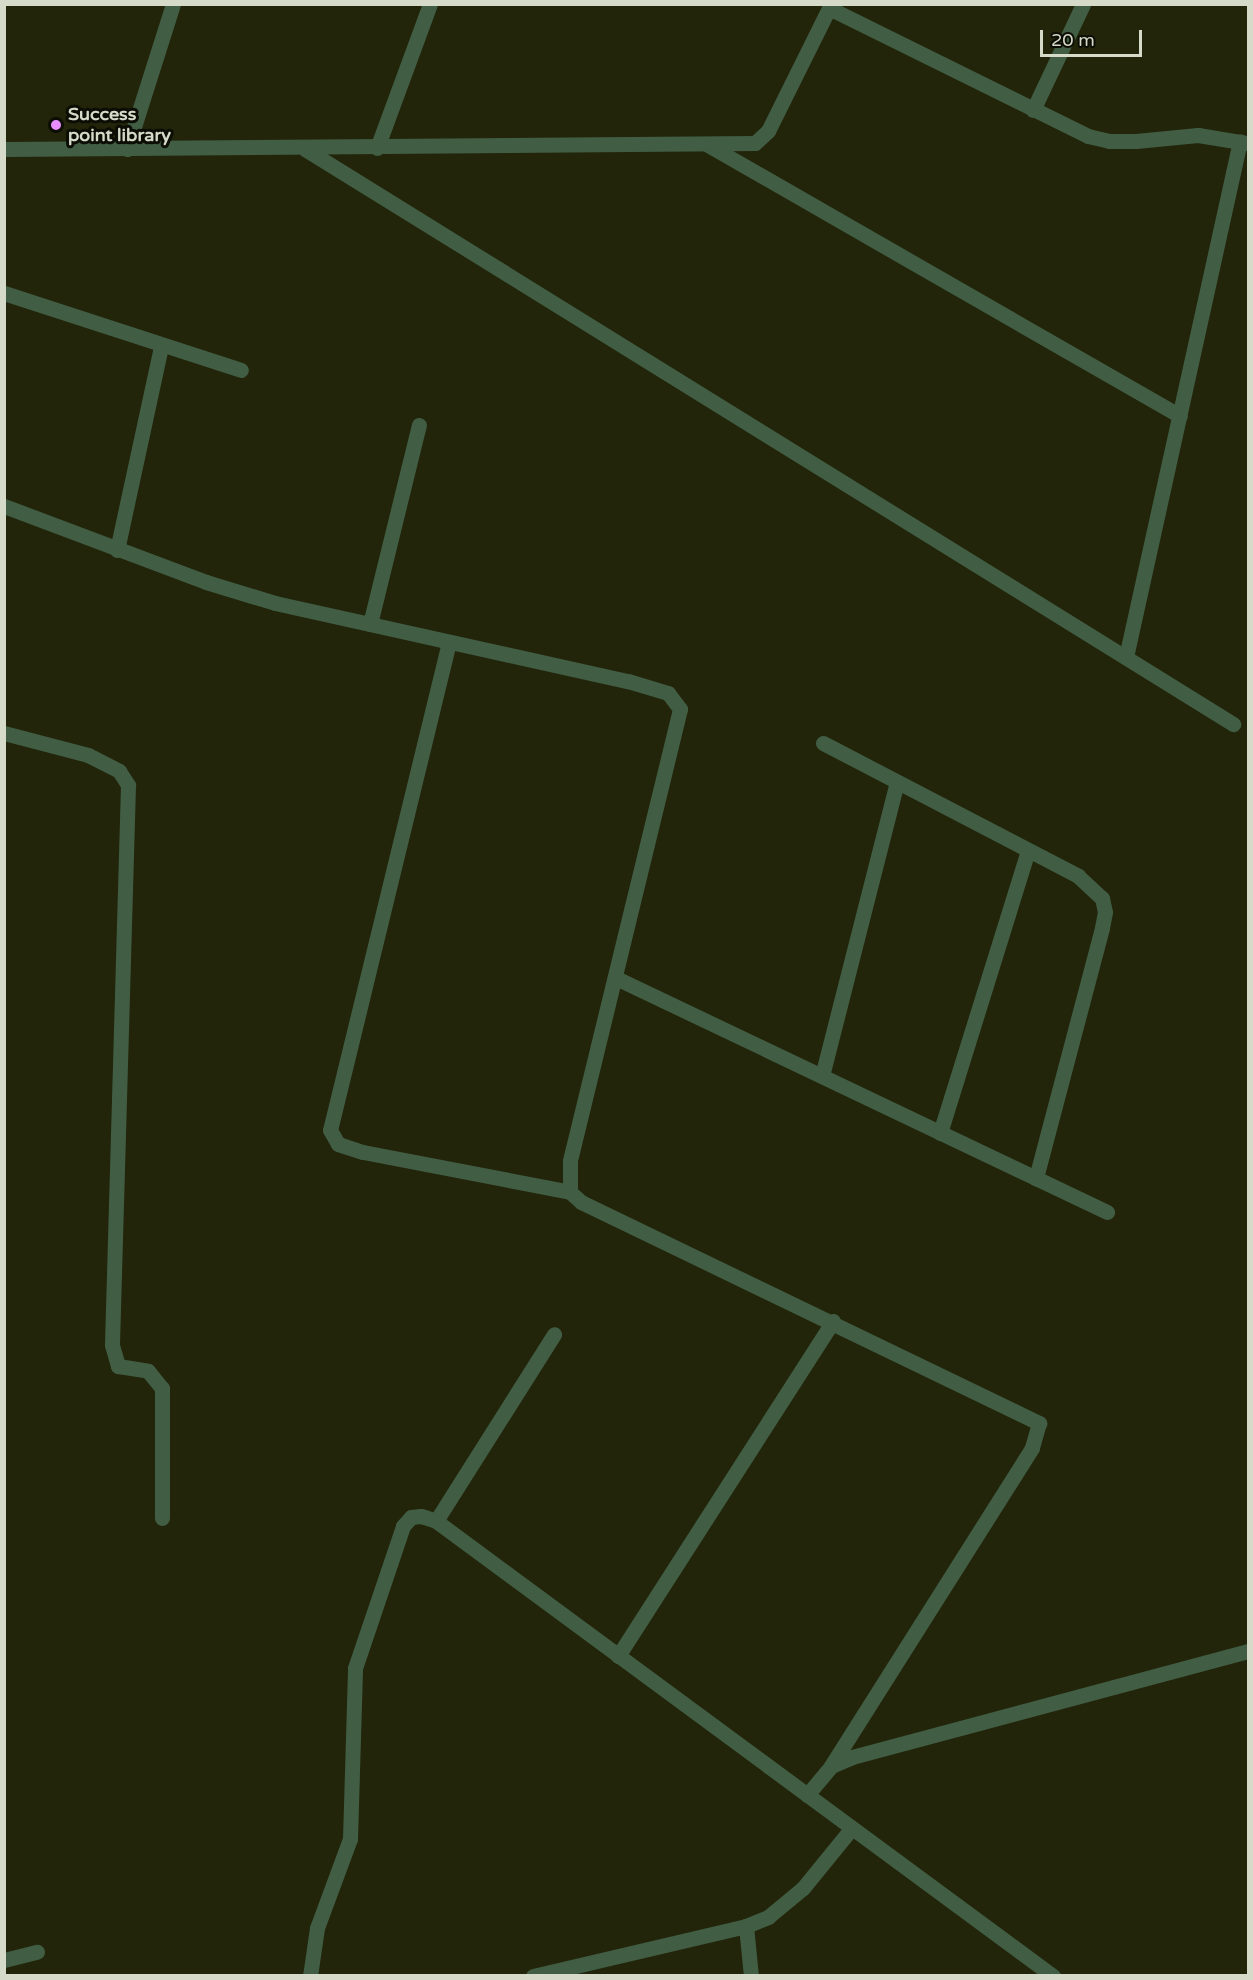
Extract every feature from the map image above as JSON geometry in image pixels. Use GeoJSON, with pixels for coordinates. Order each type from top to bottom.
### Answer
{"type":"FeatureCollection","features":[{"type":"Feature","properties":{"kind":"street"},"geometry":{"type":"LineString","coordinates":[[127,149],[173,4]]}},
{"type":"Feature","properties":{"kind":"street"},"geometry":{"type":"LineString","coordinates":[[377,148],[430,4]]}},
{"type":"Feature","properties":{"kind":"street"},"geometry":{"type":"LineString","coordinates":[[1033,110],[1083,4]]}},
{"type":"Feature","properties":{"kind":"street"},"geometry":{"type":"LineString","coordinates":[[4,149],[305,149],[755,143],[763,140],[830,7],[1033,110],[1108,141],[1198,135],[1244,142],[1126,657]]}},
{"type":"Feature","properties":{"kind":"street"},"geometry":{"type":"LineString","coordinates":[[708,145],[1180,416]]}},
{"type":"Feature","properties":{"kind":"street"},"geometry":{"type":"LineString","coordinates":[[305,149],[1233,724]]}},
{"type":"Feature","properties":{"kind":"street"},"geometry":{"type":"LineString","coordinates":[[4,293],[160,346],[241,370]]}},
{"type":"Feature","properties":{"kind":"street"},"geometry":{"type":"LineString","coordinates":[[117,550],[160,346]]}},
{"type":"Feature","properties":{"kind":"street"},"geometry":{"type":"LineString","coordinates":[[370,624],[418,424]]}},
{"type":"Feature","properties":{"kind":"street"},"geometry":{"type":"LineString","coordinates":[[4,506],[117,550],[275,603],[638,684],[668,693],[680,709],[570,1161],[570,1192]]}},
{"type":"Feature","properties":{"kind":"street"},"geometry":{"type":"LineString","coordinates":[[449,642],[330,1130],[338,1144],[363,1152],[570,1192],[581,1202],[833,1321],[1039,1423],[1032,1448],[831,1766],[807,1795]]}},
{"type":"Feature","properties":{"kind":"street"},"geometry":{"type":"LineString","coordinates":[[4,733],[88,755],[119,771],[128,785],[112,1345],[118,1366],[148,1371],[162,1388],[162,1518]]}},
{"type":"Feature","properties":{"kind":"street"},"geometry":{"type":"LineString","coordinates":[[823,743],[1028,850],[1092,886],[1102,898],[1105,912],[1036,1178]]}},
{"type":"Feature","properties":{"kind":"street"},"geometry":{"type":"LineString","coordinates":[[822,1076],[897,782]]}},
{"type":"Feature","properties":{"kind":"street"},"geometry":{"type":"LineString","coordinates":[[940,1133],[1028,850]]}},
{"type":"Feature","properties":{"kind":"street"},"geometry":{"type":"LineString","coordinates":[[616,978],[1107,1212]]}},
{"type":"Feature","properties":{"kind":"street"},"geometry":{"type":"LineString","coordinates":[[618,1656],[833,1321]]}},
{"type":"Feature","properties":{"kind":"street"},"geometry":{"type":"LineString","coordinates":[[436,1521],[554,1334]]}},
{"type":"Feature","properties":{"kind":"street"},"geometry":{"type":"LineString","coordinates":[[310,1976],[317,1928],[350,1839],[356,1668],[403,1526],[411,1516],[436,1521],[1053,1976]]}},
{"type":"Feature","properties":{"kind":"street"},"geometry":{"type":"LineString","coordinates":[[831,1766],[852,1756],[1248,1651]]}},
{"type":"Feature","properties":{"kind":"street"},"geometry":{"type":"LineString","coordinates":[[533,1976],[746,1926],[783,1907],[852,1827]]}},
{"type":"Feature","properties":{"kind":"street"},"geometry":{"type":"LineString","coordinates":[[746,1926],[752,1976]]}},
{"type":"Feature","properties":{"kind":"street"},"geometry":{"type":"LineString","coordinates":[[4,1960],[37,1952]]}},
{"type":"Feature","properties":{"kind":"place","name":"Success point library"},"geometry":{"type":"Point","coordinates":[56,125]}}]}
